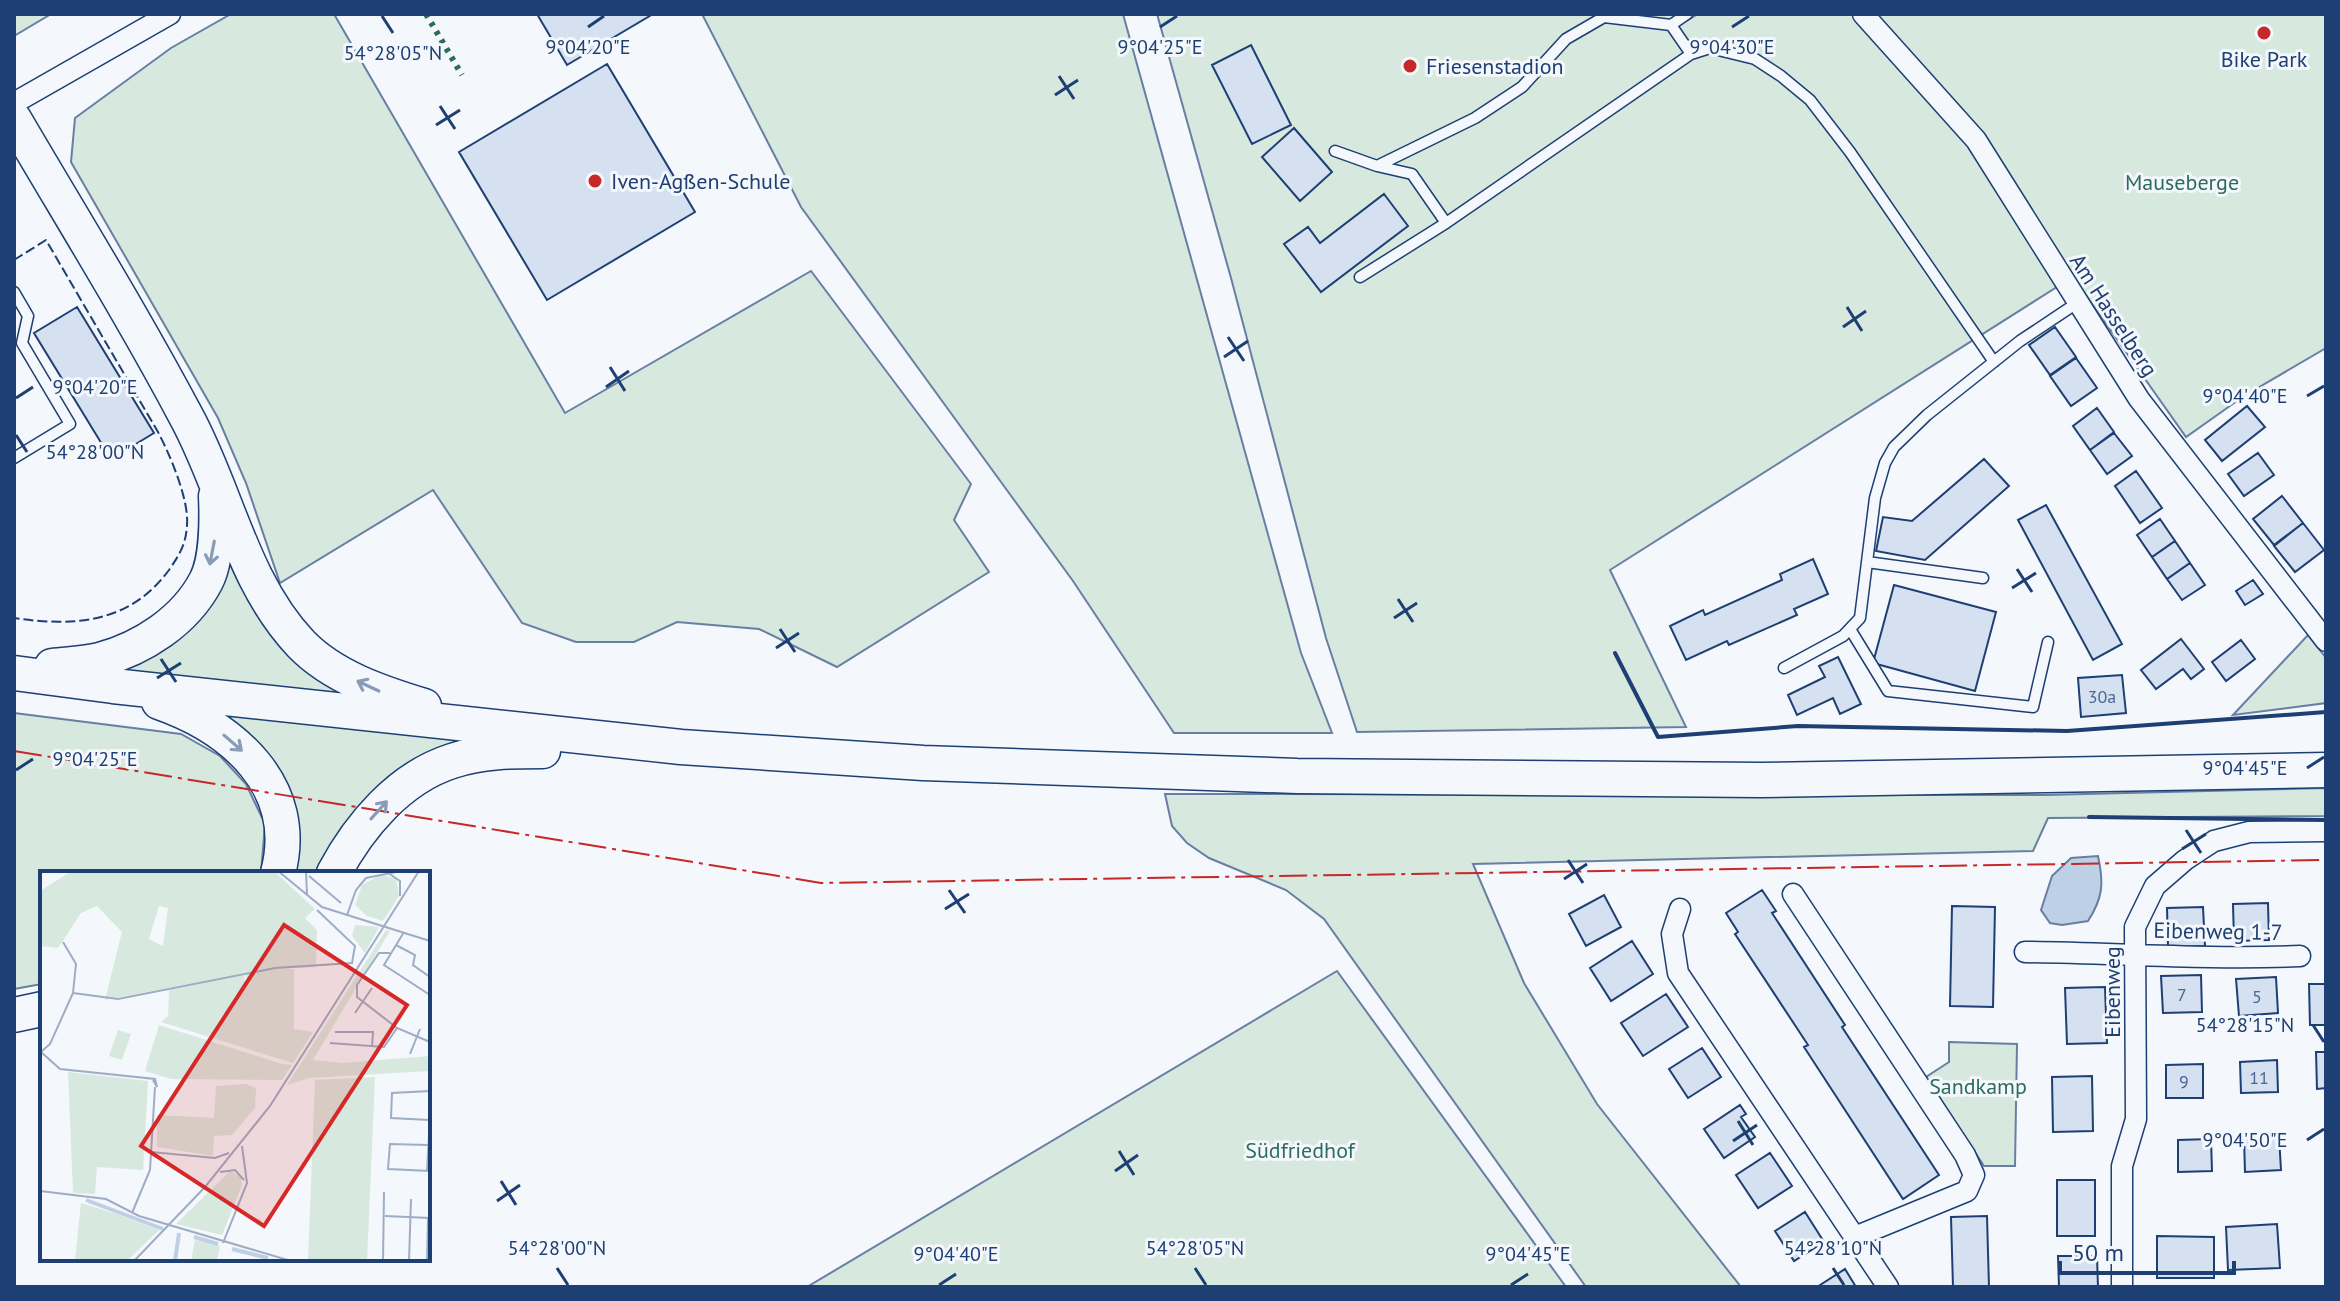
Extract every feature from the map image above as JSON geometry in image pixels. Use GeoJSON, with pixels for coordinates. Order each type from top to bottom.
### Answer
{"type":"FeatureCollection","features":[{"type":"Feature","properties":{"kind":"highway"},"geometry":{"type":"LineString","coordinates":[[14,119],[188,419],[272,608],[303,646],[340,673],[386,695],[495,728]]}},
{"type":"Feature","properties":{"kind":"highway"},"geometry":{"type":"LineString","coordinates":[[14,671],[99,660],[148,641],[181,615],[207,579],[218,526],[215,476]]}},
{"type":"Feature","properties":{"kind":"highway"},"geometry":{"type":"LineString","coordinates":[[14,671],[113,686],[681,747],[923,763],[1297,776],[1761,780],[2326,770]]}},
{"type":"Feature","properties":{"kind":"highway"},"geometry":{"type":"LineString","coordinates":[[113,686],[192,714],[234,741],[263,774],[281,818],[279,871]]}},
{"type":"Feature","properties":{"kind":"highway"},"geometry":{"type":"LineString","coordinates":[[335,871],[381,806],[418,775],[453,760],[499,752],[681,747]]}},
{"type":"Feature","properties":{"kind":"highway"},"geometry":{"type":"LineString","coordinates":[[14,1015],[40,1009]]}},
{"type":"Feature","properties":{"kind":"street"},"geometry":{"type":"LineString","coordinates":[[14,103],[170,14]]}},
{"type":"Feature","properties":{"kind":"street","name":"Am Hasselberg"},"geometry":{"type":"LineString","coordinates":[[1863,14],[1976,140],[2139,399],[2326,641]]}},
{"type":"Feature","properties":{"kind":"street","name":"Eibenweg"},"geometry":{"type":"LineString","coordinates":[[2122,1287],[2122,1166],[2136,1119],[2135,927],[2155,886],[2185,860],[2214,841],[2249,832],[2326,831]]}},
{"type":"Feature","properties":{"kind":"street"},"geometry":{"type":"LineString","coordinates":[[1793,894],[1965,1155],[1974,1175],[1967,1191],[1855,1237]]}},
{"type":"Feature","properties":{"kind":"street"},"geometry":{"type":"LineString","coordinates":[[1680,909],[1672,934],[1678,973],[1888,1287]]}},
{"type":"Feature","properties":{"kind":"street","name":"Eibenweg 1-7"},"geometry":{"type":"LineString","coordinates":[[2025,952],[2135,953],[2208,959],[2300,956]]}},
{"type":"Feature","properties":{"kind":"lane"},"geometry":{"type":"LineString","coordinates":[[1377,166],[1475,118],[1522,87],[1566,39],[1604,17],[1671,25],[1687,14]]}},
{"type":"Feature","properties":{"kind":"lane"},"geometry":{"type":"LineString","coordinates":[[1671,25],[1691,54]]}},
{"type":"Feature","properties":{"kind":"lane"},"geometry":{"type":"LineString","coordinates":[[1360,277],[1446,223],[1691,54],[1710,48],[1755,59],[1810,100],[1867,176],[1994,362]]}},
{"type":"Feature","properties":{"kind":"lane"},"geometry":{"type":"LineString","coordinates":[[1335,151],[1412,174],[1446,223]]}},
{"type":"Feature","properties":{"kind":"lane"},"geometry":{"type":"LineString","coordinates":[[14,292],[28,316],[22,343],[70,424],[14,458]]}},
{"type":"Feature","properties":{"kind":"lane"},"geometry":{"type":"LineString","coordinates":[[1784,668],[1822,649],[1860,618],[1875,498],[1885,463],[1894,447],[1927,415],[2020,341],[2077,303]]}},
{"type":"Feature","properties":{"kind":"lane"},"geometry":{"type":"LineString","coordinates":[[1867,562],[1983,578]]}},
{"type":"Feature","properties":{"kind":"lane"},"geometry":{"type":"LineString","coordinates":[[1850,629],[1888,691],[2033,707],[2048,642]]}},
{"type":"Feature","properties":{"kind":"green space"},"geometry":{"type":"Polygon","coordinates":[[[14,14],[51,14],[14,36],[14,14]]]}},
{"type":"Feature","properties":{"kind":"green space"},"geometry":{"type":"Polygon","coordinates":[[[231,14],[334,14],[565,413],[811,271],[971,484],[954,520],[989,572],[837,667],[759,629],[677,622],[634,642],[576,642],[522,623],[433,490],[280,583],[246,483],[218,418],[71,162],[75,118],[171,48],[231,14]]]}},
{"type":"Feature","properties":{"kind":"green space"},"geometry":{"type":"Polygon","coordinates":[[[702,14],[1123,14],[1301,653],[1332,733],[1174,733],[1073,581],[801,207],[702,14]]]}},
{"type":"Feature","properties":{"kind":"green space"},"geometry":{"type":"Polygon","coordinates":[[[1157,14],[1684,14],[1688,20],[1698,14],[1853,14],[1972,146],[2060,285],[1610,570],[1686,727],[1357,732],[1326,638],[1231,278],[1157,14]]]}},
{"type":"Feature","properties":{"kind":"green space","name":"Mauseberge"},"geometry":{"type":"Polygon","coordinates":[[[1867,14],[2326,14],[2326,348],[2244,396],[2186,437],[2073,277],[1867,14]]]}},
{"type":"Feature","properties":{"kind":"green space"},"geometry":{"type":"Polygon","coordinates":[[[232,544],[351,697],[114,671],[232,544]]]}},
{"type":"Feature","properties":{"kind":"green space"},"geometry":{"type":"Polygon","coordinates":[[[2308,635],[2326,658],[2326,703],[2233,715],[2308,635]]]}},
{"type":"Feature","properties":{"kind":"green space"},"geometry":{"type":"Polygon","coordinates":[[[14,713],[181,734],[220,756],[246,784],[265,824],[261,871],[40,871],[40,984],[14,989],[14,713]]]}},
{"type":"Feature","properties":{"kind":"green space"},"geometry":{"type":"Polygon","coordinates":[[[210,713],[462,740],[409,765],[323,871],[290,871],[291,817],[210,713]]]}},
{"type":"Feature","properties":{"kind":"green space"},"geometry":{"type":"Polygon","coordinates":[[[2326,788],[2326,816],[2048,818],[2033,851],[1473,864],[1524,983],[1597,1104],[1741,1287],[1586,1287],[1324,919],[1286,890],[1209,858],[1187,843],[1172,826],[1165,794],[2045,795],[2326,788]]]}},
{"type":"Feature","properties":{"kind":"green space","name":"Südfriedhof"},"geometry":{"type":"Polygon","coordinates":[[[1337,971],[1566,1287],[807,1287],[1337,971]]]}},
{"type":"Feature","properties":{"kind":"green space","name":"Sandkamp"},"geometry":{"type":"Polygon","coordinates":[[[1949,1042],[2017,1044],[2015,1166],[1984,1166],[1926,1077],[1949,1062],[1949,1042]]]}},
{"type":"Feature","properties":{"kind":"water"},"geometry":{"type":"Polygon","coordinates":[[[2098,856],[2101,890],[2088,921],[2062,925],[2050,923],[2041,910],[2052,876],[2071,858],[2098,856]]]}},
{"type":"Feature","properties":{"kind":"building"},"geometry":{"type":"Polygon","coordinates":[[[537,14],[653,14],[567,65],[537,14]]]}},
{"type":"Feature","properties":{"kind":"building"},"geometry":{"type":"Polygon","coordinates":[[[1251,45],[1291,125],[1252,144],[1212,65],[1251,45]]]}},
{"type":"Feature","properties":{"kind":"building"},"geometry":{"type":"Polygon","coordinates":[[[607,64],[695,212],[547,300],[459,152],[607,64]]]}},
{"type":"Feature","properties":{"kind":"building"},"geometry":{"type":"Polygon","coordinates":[[[1294,128],[1332,172],[1300,201],[1262,157],[1294,128]]]}},
{"type":"Feature","properties":{"kind":"building"},"geometry":{"type":"Polygon","coordinates":[[[1384,194],[1408,226],[1321,292],[1284,244],[1308,227],[1320,243],[1384,194]]]}},
{"type":"Feature","properties":{"kind":"building"},"geometry":{"type":"Polygon","coordinates":[[[77,307],[154,433],[111,459],[34,333],[77,307]]]}},
{"type":"Feature","properties":{"kind":"building"},"geometry":{"type":"Polygon","coordinates":[[[2055,327],[2076,357],[2050,375],[2029,345],[2055,327]]]}},
{"type":"Feature","properties":{"kind":"building"},"geometry":{"type":"Polygon","coordinates":[[[2076,358],[2097,388],[2071,406],[2050,376],[2076,358]]]}},
{"type":"Feature","properties":{"kind":"building"},"geometry":{"type":"Polygon","coordinates":[[[2247,406],[2265,427],[2222,461],[2205,440],[2247,406]]]}},
{"type":"Feature","properties":{"kind":"building"},"geometry":{"type":"Polygon","coordinates":[[[2097,408],[2114,432],[2090,450],[2073,426],[2097,408]]]}},
{"type":"Feature","properties":{"kind":"building"},"geometry":{"type":"Polygon","coordinates":[[[2114,433],[2132,456],[2107,474],[2090,450],[2114,433]]]}},
{"type":"Feature","properties":{"kind":"building"},"geometry":{"type":"Polygon","coordinates":[[[2258,453],[2274,475],[2244,496],[2228,474],[2258,453]]]}},
{"type":"Feature","properties":{"kind":"building"},"geometry":{"type":"Polygon","coordinates":[[[1984,459],[2009,486],[1925,560],[1876,551],[1883,517],[1912,521],[1984,459]]]}},
{"type":"Feature","properties":{"kind":"building"},"geometry":{"type":"Polygon","coordinates":[[[2136,471],[2162,508],[2140,523],[2115,486],[2136,471]]]}},
{"type":"Feature","properties":{"kind":"building"},"geometry":{"type":"Polygon","coordinates":[[[2282,496],[2303,523],[2274,545],[2253,519],[2282,496]]]}},
{"type":"Feature","properties":{"kind":"building"},"geometry":{"type":"Polygon","coordinates":[[[2046,505],[2122,644],[2093,660],[2018,520],[2046,505]]]}},
{"type":"Feature","properties":{"kind":"building"},"geometry":{"type":"Polygon","coordinates":[[[2160,519],[2175,541],[2152,557],[2137,535],[2160,519]]]}},
{"type":"Feature","properties":{"kind":"building"},"geometry":{"type":"Polygon","coordinates":[[[2303,523],[2324,550],[2295,572],[2274,546],[2303,523]]]}},
{"type":"Feature","properties":{"kind":"building"},"geometry":{"type":"Polygon","coordinates":[[[2175,541],[2190,563],[2167,579],[2152,557],[2175,541]]]}},
{"type":"Feature","properties":{"kind":"building"},"geometry":{"type":"Polygon","coordinates":[[[1813,559],[1828,594],[1794,609],[1797,615],[1686,660],[1670,626],[1703,610],[1705,615],[1782,580],[1780,574],[1813,559]]]}},
{"type":"Feature","properties":{"kind":"building"},"geometry":{"type":"Polygon","coordinates":[[[2190,563],[2205,585],[2182,600],[2167,579],[2190,563]]]}},
{"type":"Feature","properties":{"kind":"building"},"geometry":{"type":"Polygon","coordinates":[[[2253,580],[2263,594],[2245,605],[2236,591],[2253,580]]]}},
{"type":"Feature","properties":{"kind":"building"},"geometry":{"type":"Polygon","coordinates":[[[1894,585],[1996,612],[1975,691],[1873,663],[1894,585]]]}},
{"type":"Feature","properties":{"kind":"building"},"geometry":{"type":"Polygon","coordinates":[[[2181,639],[2204,669],[2191,679],[2183,669],[2156,689],[2141,670],[2181,639]]]}},
{"type":"Feature","properties":{"kind":"building"},"geometry":{"type":"Polygon","coordinates":[[[2241,640],[2255,659],[2226,681],[2212,662],[2241,640]]]}},
{"type":"Feature","properties":{"kind":"building"},"geometry":{"type":"Polygon","coordinates":[[[1838,657],[1861,704],[1840,714],[1833,698],[1797,715],[1788,695],[1825,677],[1819,666],[1838,657]]]}},
{"type":"Feature","properties":{"kind":"building"},"geometry":{"type":"Polygon","coordinates":[[[2122,675],[2126,713],[2081,717],[2078,678],[2122,675]]]}},
{"type":"Feature","properties":{"kind":"building"},"geometry":{"type":"Polygon","coordinates":[[[1762,890],[1776,911],[1772,913],[1845,1025],[1842,1027],[1939,1175],[1903,1199],[1735,934],[1738,932],[1726,913],[1762,890]]]}},
{"type":"Feature","properties":{"kind":"building"},"geometry":{"type":"Polygon","coordinates":[[[1604,895],[1621,927],[1586,946],[1569,914],[1604,895]]]}},
{"type":"Feature","properties":{"kind":"building"},"geometry":{"type":"Polygon","coordinates":[[[2268,903],[2269,940],[2234,941],[2233,904],[2268,903]]]}},
{"type":"Feature","properties":{"kind":"building"},"geometry":{"type":"Polygon","coordinates":[[[1952,906],[1995,907],[1993,1007],[1950,1006],[1952,906]]]}},
{"type":"Feature","properties":{"kind":"building"},"geometry":{"type":"Polygon","coordinates":[[[2203,907],[2205,946],[2168,947],[2167,908],[2203,907]]]}},
{"type":"Feature","properties":{"kind":"building"},"geometry":{"type":"Polygon","coordinates":[[[1632,941],[1653,974],[1611,1001],[1590,968],[1632,941]]]}},
{"type":"Feature","properties":{"kind":"building"},"geometry":{"type":"Polygon","coordinates":[[[2201,975],[2202,1012],[2163,1013],[2161,976],[2201,975]]]}},
{"type":"Feature","properties":{"kind":"building"},"geometry":{"type":"Polygon","coordinates":[[[2276,977],[2278,1013],[2239,1016],[2236,979],[2276,977]]]}},
{"type":"Feature","properties":{"kind":"building"},"geometry":{"type":"Polygon","coordinates":[[[2309,984],[2326,984],[2326,1025],[2310,1025],[2309,984]]]}},
{"type":"Feature","properties":{"kind":"building"},"geometry":{"type":"Polygon","coordinates":[[[2105,987],[2107,1043],[2067,1044],[2065,988],[2105,987]]]}},
{"type":"Feature","properties":{"kind":"building"},"geometry":{"type":"Polygon","coordinates":[[[1666,994],[1688,1027],[1643,1056],[1621,1023],[1666,994]]]}},
{"type":"Feature","properties":{"kind":"building"},"geometry":{"type":"Polygon","coordinates":[[[1702,1048],[1721,1077],[1688,1098],[1669,1069],[1702,1048]]]}},
{"type":"Feature","properties":{"kind":"building"},"geometry":{"type":"Polygon","coordinates":[[[2316,1052],[2326,1052],[2326,1088],[2317,1089],[2316,1052]]]}},
{"type":"Feature","properties":{"kind":"building"},"geometry":{"type":"Polygon","coordinates":[[[2277,1060],[2278,1092],[2241,1093],[2240,1062],[2277,1060]]]}},
{"type":"Feature","properties":{"kind":"building"},"geometry":{"type":"Polygon","coordinates":[[[2203,1064],[2203,1098],[2166,1098],[2166,1065],[2203,1064]]]}},
{"type":"Feature","properties":{"kind":"building"},"geometry":{"type":"Polygon","coordinates":[[[2092,1076],[2093,1131],[2053,1132],[2052,1077],[2092,1076]]]}},
{"type":"Feature","properties":{"kind":"building"},"geometry":{"type":"Polygon","coordinates":[[[1740,1105],[1746,1114],[1741,1117],[1755,1137],[1724,1158],[1704,1129],[1740,1105]]]}},
{"type":"Feature","properties":{"kind":"building"},"geometry":{"type":"Polygon","coordinates":[[[2279,1136],[2281,1170],[2245,1172],[2244,1138],[2279,1136]]]}},
{"type":"Feature","properties":{"kind":"building"},"geometry":{"type":"Polygon","coordinates":[[[2211,1139],[2212,1171],[2178,1172],[2178,1140],[2211,1139]]]}},
{"type":"Feature","properties":{"kind":"building"},"geometry":{"type":"Polygon","coordinates":[[[1770,1153],[1792,1186],[1758,1208],[1736,1175],[1770,1153]]]}},
{"type":"Feature","properties":{"kind":"building"},"geometry":{"type":"Polygon","coordinates":[[[2057,1180],[2095,1180],[2095,1236],[2057,1236],[2057,1180]]]}},
{"type":"Feature","properties":{"kind":"building"},"geometry":{"type":"Polygon","coordinates":[[[1805,1212],[1824,1242],[1794,1261],[1775,1231],[1805,1212]]]}},
{"type":"Feature","properties":{"kind":"building"},"geometry":{"type":"Polygon","coordinates":[[[1987,1216],[1989,1287],[1953,1287],[1951,1217],[1987,1216]]]}},
{"type":"Feature","properties":{"kind":"building"},"geometry":{"type":"Polygon","coordinates":[[[2277,1224],[2280,1268],[2228,1270],[2226,1227],[2277,1224]]]}},
{"type":"Feature","properties":{"kind":"building"},"geometry":{"type":"Polygon","coordinates":[[[2157,1236],[2214,1237],[2214,1278],[2157,1278],[2157,1236]]]}},
{"type":"Feature","properties":{"kind":"building"},"geometry":{"type":"Polygon","coordinates":[[[2058,1256],[2097,1256],[2098,1287],[2059,1287],[2058,1256]]]}},
{"type":"Feature","properties":{"kind":"building"},"geometry":{"type":"Polygon","coordinates":[[[1845,1269],[1856,1287],[1817,1287],[1845,1269]]]}},
{"type":"Feature","properties":{"kind":"hedge"},"geometry":{"type":"LineString","coordinates":[[426,14],[462,75]]}},
{"type":"Feature","properties":{"kind":"fence"},"geometry":{"type":"LineString","coordinates":[[14,260],[46,240],[158,432],[182,490],[187,514],[182,549],[154,588],[137,601],[119,611],[80,621],[14,618]]}},
{"type":"Feature","properties":{"kind":"wall"},"geometry":{"type":"LineString","coordinates":[[1615,653],[1658,737],[1798,726],[2067,731],[2326,712]]}},
{"type":"Feature","properties":{"kind":"wall"},"geometry":{"type":"LineString","coordinates":[[2089,817],[2326,820]]}},
{"type":"Feature","properties":{"kind":"power"},"geometry":{"type":"LineString","coordinates":[[14,751],[821,883],[2326,860]]}},
{"type":"Feature","properties":{"kind":"place","name":"Bike Park"},"geometry":{"type":"Point","coordinates":[2264,33]}},
{"type":"Feature","properties":{"kind":"place","name":"Friesenstadion"},"geometry":{"type":"Point","coordinates":[1410,66]}},
{"type":"Feature","properties":{"kind":"place","name":"Iven-Agßen-Schule"},"geometry":{"type":"Point","coordinates":[595,181]}}]}
